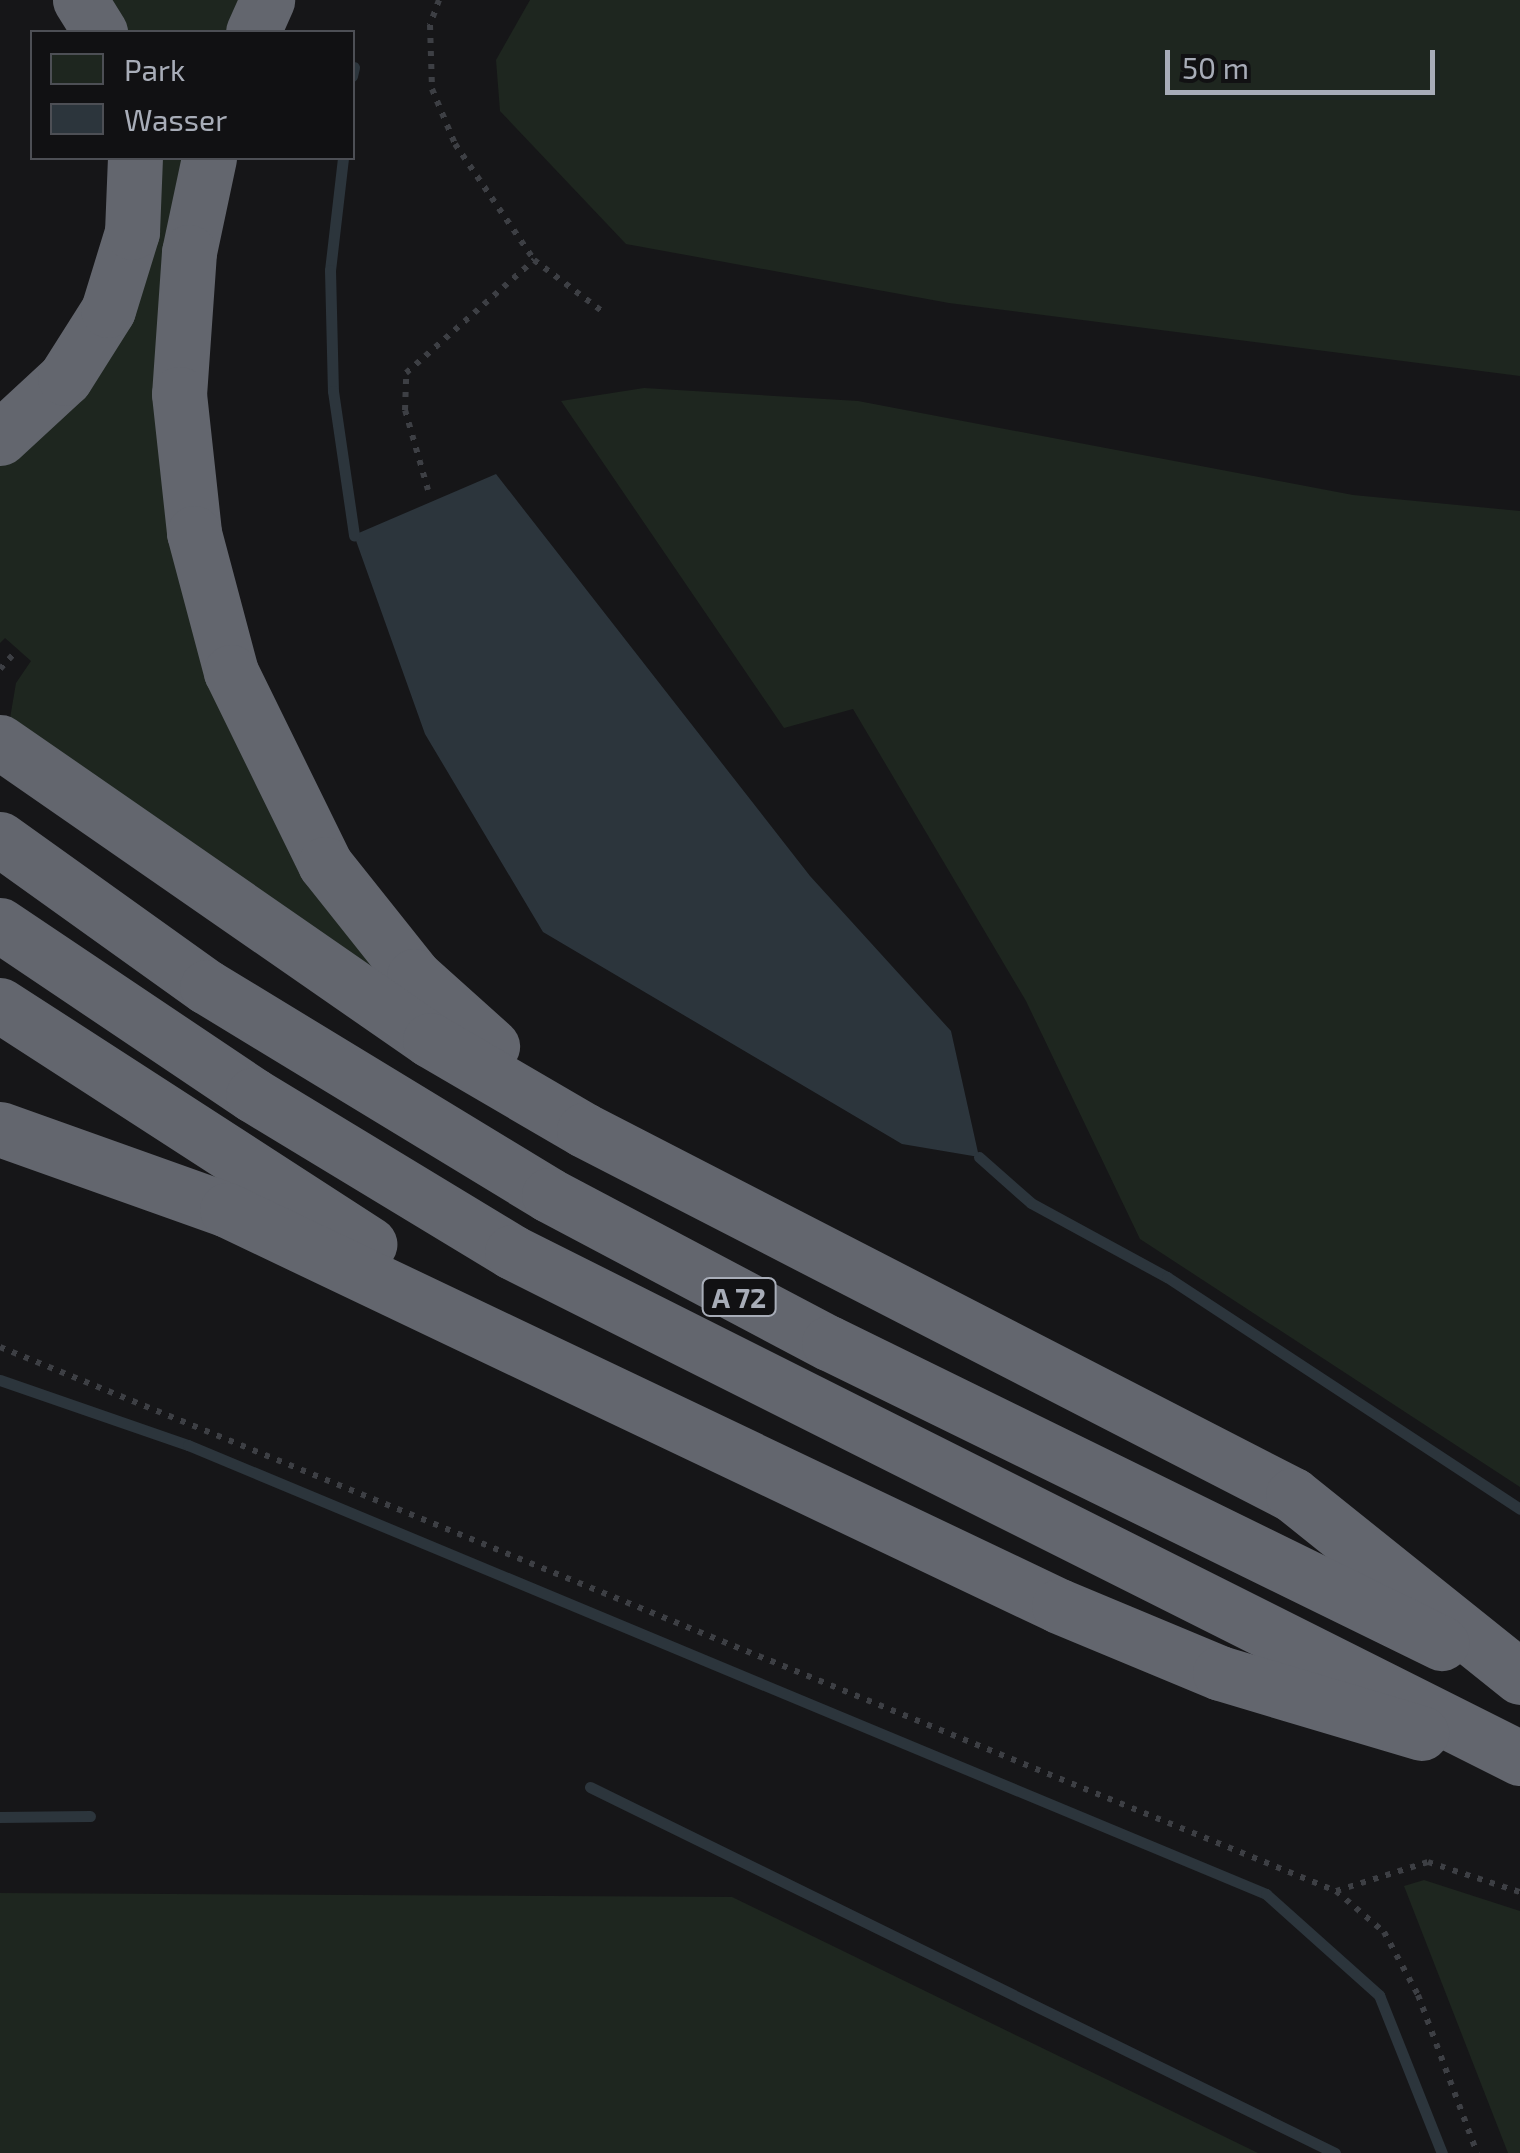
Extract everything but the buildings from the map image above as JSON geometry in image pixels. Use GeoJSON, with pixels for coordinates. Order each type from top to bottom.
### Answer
{"type":"FeatureCollection","features":[{"type":"Feature","properties":{"kind":"highway"},"geometry":{"type":"LineString","coordinates":[[80,0],[99,30]]}},
{"type":"Feature","properties":{"kind":"highway"},"geometry":{"type":"LineString","coordinates":[[253,30],[267,0]]}},
{"type":"Feature","properties":{"kind":"highway"},"geometry":{"type":"LineString","coordinates":[[0,438],[65,378],[108,310],[132,232],[135,160]]}},
{"type":"Feature","properties":{"kind":"highway"},"geometry":{"type":"LineString","coordinates":[[209,160],[181,322],[184,464],[220,638],[288,803],[367,921],[465,1025],[744,1213]]}},
{"type":"Feature","properties":{"kind":"highway"},"geometry":{"type":"LineString","coordinates":[[0,742],[430,1040],[744,1213],[1293,1495],[1520,1679]]}},
{"type":"Feature","properties":{"kind":"highway","name":"A 72"},"geometry":{"type":"LineString","coordinates":[[0,839],[207,987],[567,1204],[828,1343],[1520,1679]]}},
{"type":"Feature","properties":{"kind":"highway","name":"A 72"},"geometry":{"type":"LineString","coordinates":[[0,924],[253,1096],[512,1252],[1520,1760]]}},
{"type":"Feature","properties":{"kind":"highway"},"geometry":{"type":"LineString","coordinates":[[0,1005],[541,1354]]}},
{"type":"Feature","properties":{"kind":"highway"},"geometry":{"type":"LineString","coordinates":[[0,1129],[227,1210],[541,1354],[1076,1614],[1220,1673],[1520,1760]]}},
{"type":"Feature","properties":{"kind":"path"},"geometry":{"type":"LineString","coordinates":[[439,0],[430,25],[432,89],[455,144],[534,260],[602,310]]}},
{"type":"Feature","properties":{"kind":"path"},"geometry":{"type":"LineString","coordinates":[[428,490],[405,410],[406,373],[534,260]]}},
{"type":"Feature","properties":{"kind":"path"},"geometry":{"type":"LineString","coordinates":[[0,669],[16,651]]}},
{"type":"Feature","properties":{"kind":"path"},"geometry":{"type":"LineString","coordinates":[[0,1348],[1336,1892],[1384,1932],[1410,1979],[1477,2153]]}},
{"type":"Feature","properties":{"kind":"path"},"geometry":{"type":"LineString","coordinates":[[1336,1892],[1428,1862],[1520,1892]]}},
{"type":"Feature","properties":{"kind":"green space"},"geometry":{"type":"Polygon","coordinates":[[[103,0],[247,0],[234,30],[121,30],[103,0]]]}},
{"type":"Feature","properties":{"kind":"green space"},"geometry":{"type":"Polygon","coordinates":[[[530,0],[1520,0],[1520,376],[949,303],[626,244],[500,111],[496,60],[530,0]]]}},
{"type":"Feature","properties":{"kind":"green space"},"geometry":{"type":"Polygon","coordinates":[[[153,160],[190,160],[165,468],[391,979],[7,736],[16,683],[31,661],[5,638],[0,643],[0,459],[37,433],[153,160]]]}},
{"type":"Feature","properties":{"kind":"green space"},"geometry":{"type":"Polygon","coordinates":[[[644,388],[858,401],[1353,495],[1520,511],[1520,1487],[1140,1239],[1026,1001],[853,709],[784,728],[561,401],[644,388]]]}},
{"type":"Feature","properties":{"kind":"green space"},"geometry":{"type":"Polygon","coordinates":[[[1424,1880],[1520,1911],[1520,2153],[1508,2153],[1404,1886],[1424,1880]]]}},
{"type":"Feature","properties":{"kind":"green space"},"geometry":{"type":"Polygon","coordinates":[[[0,1893],[732,1897],[1258,2153],[0,2153],[0,1893]]]}},
{"type":"Feature","properties":{"kind":"water"},"geometry":{"type":"Polygon","coordinates":[[[496,474],[810,876],[951,1031],[979,1157],[902,1144],[543,932],[425,734],[354,535],[496,474]]]}},
{"type":"Feature","properties":{"kind":"waterway"},"geometry":{"type":"LineString","coordinates":[[343,160],[330,270],[333,391],[354,535]]}},
{"type":"Feature","properties":{"kind":"waterway"},"geometry":{"type":"LineString","coordinates":[[979,1157],[1031,1203],[1167,1277],[1520,1509]]}},
{"type":"Feature","properties":{"kind":"waterway"},"geometry":{"type":"LineString","coordinates":[[0,1380],[188,1445],[1266,1894],[1379,1995],[1442,2153]]}},
{"type":"Feature","properties":{"kind":"waterway"},"geometry":{"type":"LineString","coordinates":[[590,1787],[1335,2153]]}},
{"type":"Feature","properties":{"kind":"waterway"},"geometry":{"type":"LineString","coordinates":[[0,1817],[90,1816]]}}]}
